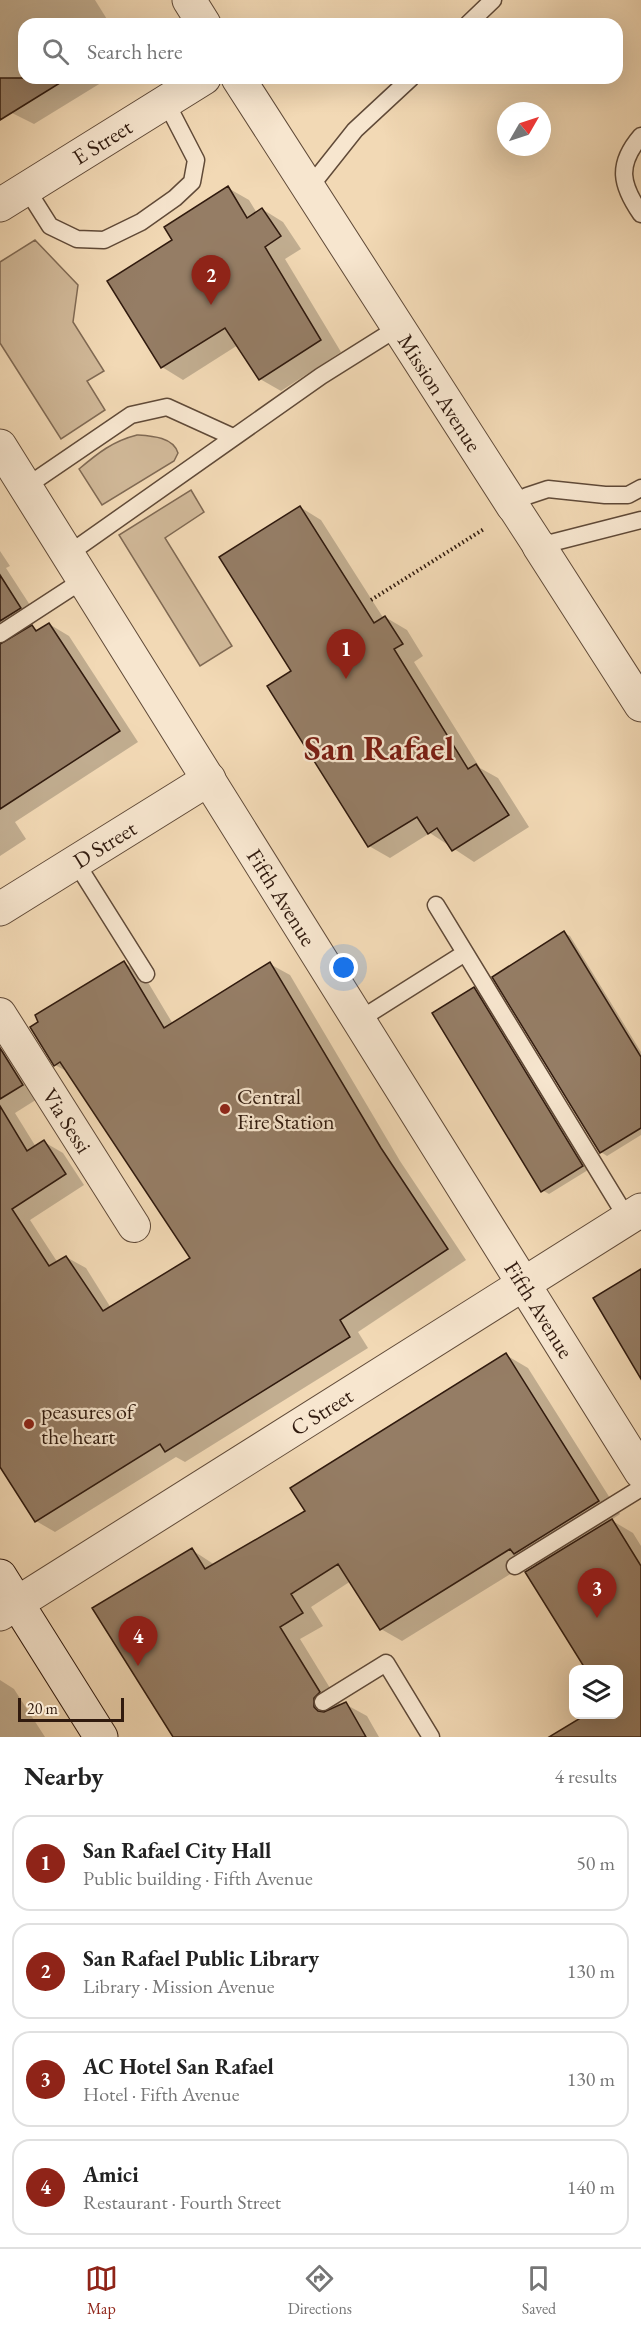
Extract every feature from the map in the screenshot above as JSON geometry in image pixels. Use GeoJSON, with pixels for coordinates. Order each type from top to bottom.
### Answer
{"type":"FeatureCollection","features":[{"type":"Feature","properties":{"kind":"street"},"geometry":{"type":"LineString","coordinates":[[189,0],[200,18]]}},
{"type":"Feature","properties":{"kind":"street","name":"E Street"},"geometry":{"type":"LineString","coordinates":[[13,197],[194,84]]}},
{"type":"Feature","properties":{"kind":"street","name":"Mission Avenue"},"geometry":{"type":"LineString","coordinates":[[242,84],[641,705]]}},
{"type":"Feature","properties":{"kind":"street","name":"Fifth Avenue"},"geometry":{"type":"LineString","coordinates":[[8,465],[209,779],[641,1472]]}},
{"type":"Feature","properties":{"kind":"street","name":"D Street"},"geometry":{"type":"LineString","coordinates":[[0,909],[209,779]]}},
{"type":"Feature","properties":{"kind":"street","name":"Via Sessi"},"geometry":{"type":"LineString","coordinates":[[0,1014],[134,1226]]}},
{"type":"Feature","properties":{"kind":"street","name":"C Street"},"geometry":{"type":"LineString","coordinates":[[6,1598],[524,1284],[634,1214]]}},
{"type":"Feature","properties":{"kind":"street"},"geometry":{"type":"LineString","coordinates":[[6,1598],[101,1737]]}},
{"type":"Feature","properties":{"kind":"lane"},"geometry":{"type":"LineString","coordinates":[[474,18],[493,0]]}},
{"type":"Feature","properties":{"kind":"lane"},"geometry":{"type":"LineString","coordinates":[[309,188],[356,130],[405,84]]}},
{"type":"Feature","properties":{"kind":"lane"},"geometry":{"type":"LineString","coordinates":[[13,197],[50,226],[77,239],[104,240],[141,222],[175,198],[192,182],[196,160],[166,102]]}},
{"type":"Feature","properties":{"kind":"lane"},"geometry":{"type":"LineString","coordinates":[[641,135],[635,142],[622,174],[630,197],[641,214]]}},
{"type":"Feature","properties":{"kind":"lane"},"geometry":{"type":"LineString","coordinates":[[0,634],[75,568],[233,437],[321,376],[399,327]]}},
{"type":"Feature","properties":{"kind":"lane"},"geometry":{"type":"LineString","coordinates":[[8,465],[131,415],[166,407],[233,437]]}},
{"type":"Feature","properties":{"kind":"lane"},"geometry":{"type":"LineString","coordinates":[[513,506],[527,495],[548,489],[628,495],[641,488]]}},
{"type":"Feature","properties":{"kind":"lane"},"geometry":{"type":"LineString","coordinates":[[539,546],[641,520]]}},
{"type":"Feature","properties":{"kind":"lane"},"geometry":{"type":"LineString","coordinates":[[75,861],[146,974]]}},
{"type":"Feature","properties":{"kind":"lane"},"geometry":{"type":"LineString","coordinates":[[436,905],[634,1214]]}},
{"type":"Feature","properties":{"kind":"lane"},"geometry":{"type":"LineString","coordinates":[[358,1020],[465,953]]}},
{"type":"Feature","properties":{"kind":"lane"},"geometry":{"type":"LineString","coordinates":[[514,1566],[641,1488]]}},
{"type":"Feature","properties":{"kind":"lane"},"geometry":{"type":"LineString","coordinates":[[323,1702],[386,1663],[431,1737]]}},
{"type":"Feature","properties":{"kind":"path"},"geometry":{"type":"LineString","coordinates":[[370,600],[484,529]]}},
{"type":"Feature","properties":{"kind":"shaded area"},"geometry":{"type":"Polygon","coordinates":[[[35,240],[78,285],[73,322],[104,371],[87,381],[105,410],[61,439],[0,343],[0,262],[35,240]]]}},
{"type":"Feature","properties":{"kind":"shaded area"},"geometry":{"type":"Polygon","coordinates":[[[137,435],[167,441],[178,453],[174,461],[102,505],[79,469],[106,448],[137,435]]]}},
{"type":"Feature","properties":{"kind":"shaded area"},"geometry":{"type":"Polygon","coordinates":[[[191,490],[204,512],[165,538],[232,646],[200,666],[119,535],[191,490]]]}},
{"type":"Feature","properties":{"kind":"building"},"geometry":{"type":"Polygon","coordinates":[[[0,78],[18,78],[18,84],[58,84],[0,120],[0,78]]]}},
{"type":"Feature","properties":{"kind":"building"},"geometry":{"type":"Polygon","coordinates":[[[228,186],[247,218],[262,208],[281,236],[265,247],[321,340],[259,380],[225,328],[161,368],[107,281],[172,240],[164,227],[228,186]]]}},
{"type":"Feature","properties":{"kind":"building"},"geometry":{"type":"Polygon","coordinates":[[[300,506],[374,623],[385,616],[403,644],[394,649],[468,769],[476,764],[509,815],[452,851],[437,828],[428,834],[417,817],[368,847],[267,686],[291,671],[219,557],[300,506]]]}},
{"type":"Feature","properties":{"kind":"building"},"geometry":{"type":"Polygon","coordinates":[[[0,575],[21,608],[0,621],[0,575]]]}},
{"type":"Feature","properties":{"kind":"building"},"geometry":{"type":"Polygon","coordinates":[[[49,623],[120,731],[0,809],[0,644],[32,625],[36,631],[49,623]]]}},
{"type":"Feature","properties":{"kind":"building"},"geometry":{"type":"Polygon","coordinates":[[[564,931],[641,1057],[641,1128],[600,1153],[492,977],[564,931]]]}},
{"type":"Feature","properties":{"kind":"building"},"geometry":{"type":"Polygon","coordinates":[[[124,961],[164,1028],[270,962],[381,1148],[448,1249],[340,1320],[350,1337],[165,1452],[160,1444],[35,1522],[0,1467],[0,1106],[27,1151],[44,1140],[66,1174],[12,1209],[49,1266],[66,1256],[103,1311],[190,1258],[60,1062],[54,1066],[30,1027],[38,1022],[35,1015],[124,961]]]}},
{"type":"Feature","properties":{"kind":"building"},"geometry":{"type":"Polygon","coordinates":[[[474,987],[583,1166],[541,1192],[432,1013],[474,987]]]}},
{"type":"Feature","properties":{"kind":"building"},"geometry":{"type":"Polygon","coordinates":[[[0,1048],[23,1085],[0,1099],[0,1048]]]}},
{"type":"Feature","properties":{"kind":"building"},"geometry":{"type":"Polygon","coordinates":[[[641,1269],[641,1379],[593,1298],[641,1269]]]}},
{"type":"Feature","properties":{"kind":"building"},"geometry":{"type":"Polygon","coordinates":[[[506,1353],[599,1501],[514,1554],[510,1549],[380,1630],[338,1564],[291,1594],[303,1613],[280,1627],[320,1692],[314,1698],[314,1707],[324,1712],[346,1702],[366,1737],[173,1737],[92,1608],[192,1548],[205,1569],[305,1511],[290,1488],[506,1353]]]}},
{"type":"Feature","properties":{"kind":"building"},"geometry":{"type":"Polygon","coordinates":[[[612,1519],[641,1566],[641,1737],[549,1737],[579,1719],[623,1719],[623,1665],[583,1665],[525,1572],[612,1519]]]}},
{"type":"Feature","properties":{"kind":"place","name":"San Rafael Public Library"},"geometry":{"type":"Point","coordinates":[211,305]}},
{"type":"Feature","properties":{"kind":"place","name":"San Rafael City Hall"},"geometry":{"type":"Point","coordinates":[346,679]}},
{"type":"Feature","properties":{"kind":"place","name":"Central Fire Station"},"geometry":{"type":"Point","coordinates":[225,1109]}},
{"type":"Feature","properties":{"kind":"place","name":"peasures of the heart"},"geometry":{"type":"Point","coordinates":[29,1424]}},
{"type":"Feature","properties":{"kind":"place","name":"AC Hotel San Rafael"},"geometry":{"type":"Point","coordinates":[597,1618]}},
{"type":"Feature","properties":{"kind":"place","name":"Amici"},"geometry":{"type":"Point","coordinates":[138,1666]}},
{"type":"Feature","properties":{"kind":"district","name":"San Rafael"},"geometry":{"type":"Point","coordinates":[379,748]}}]}
